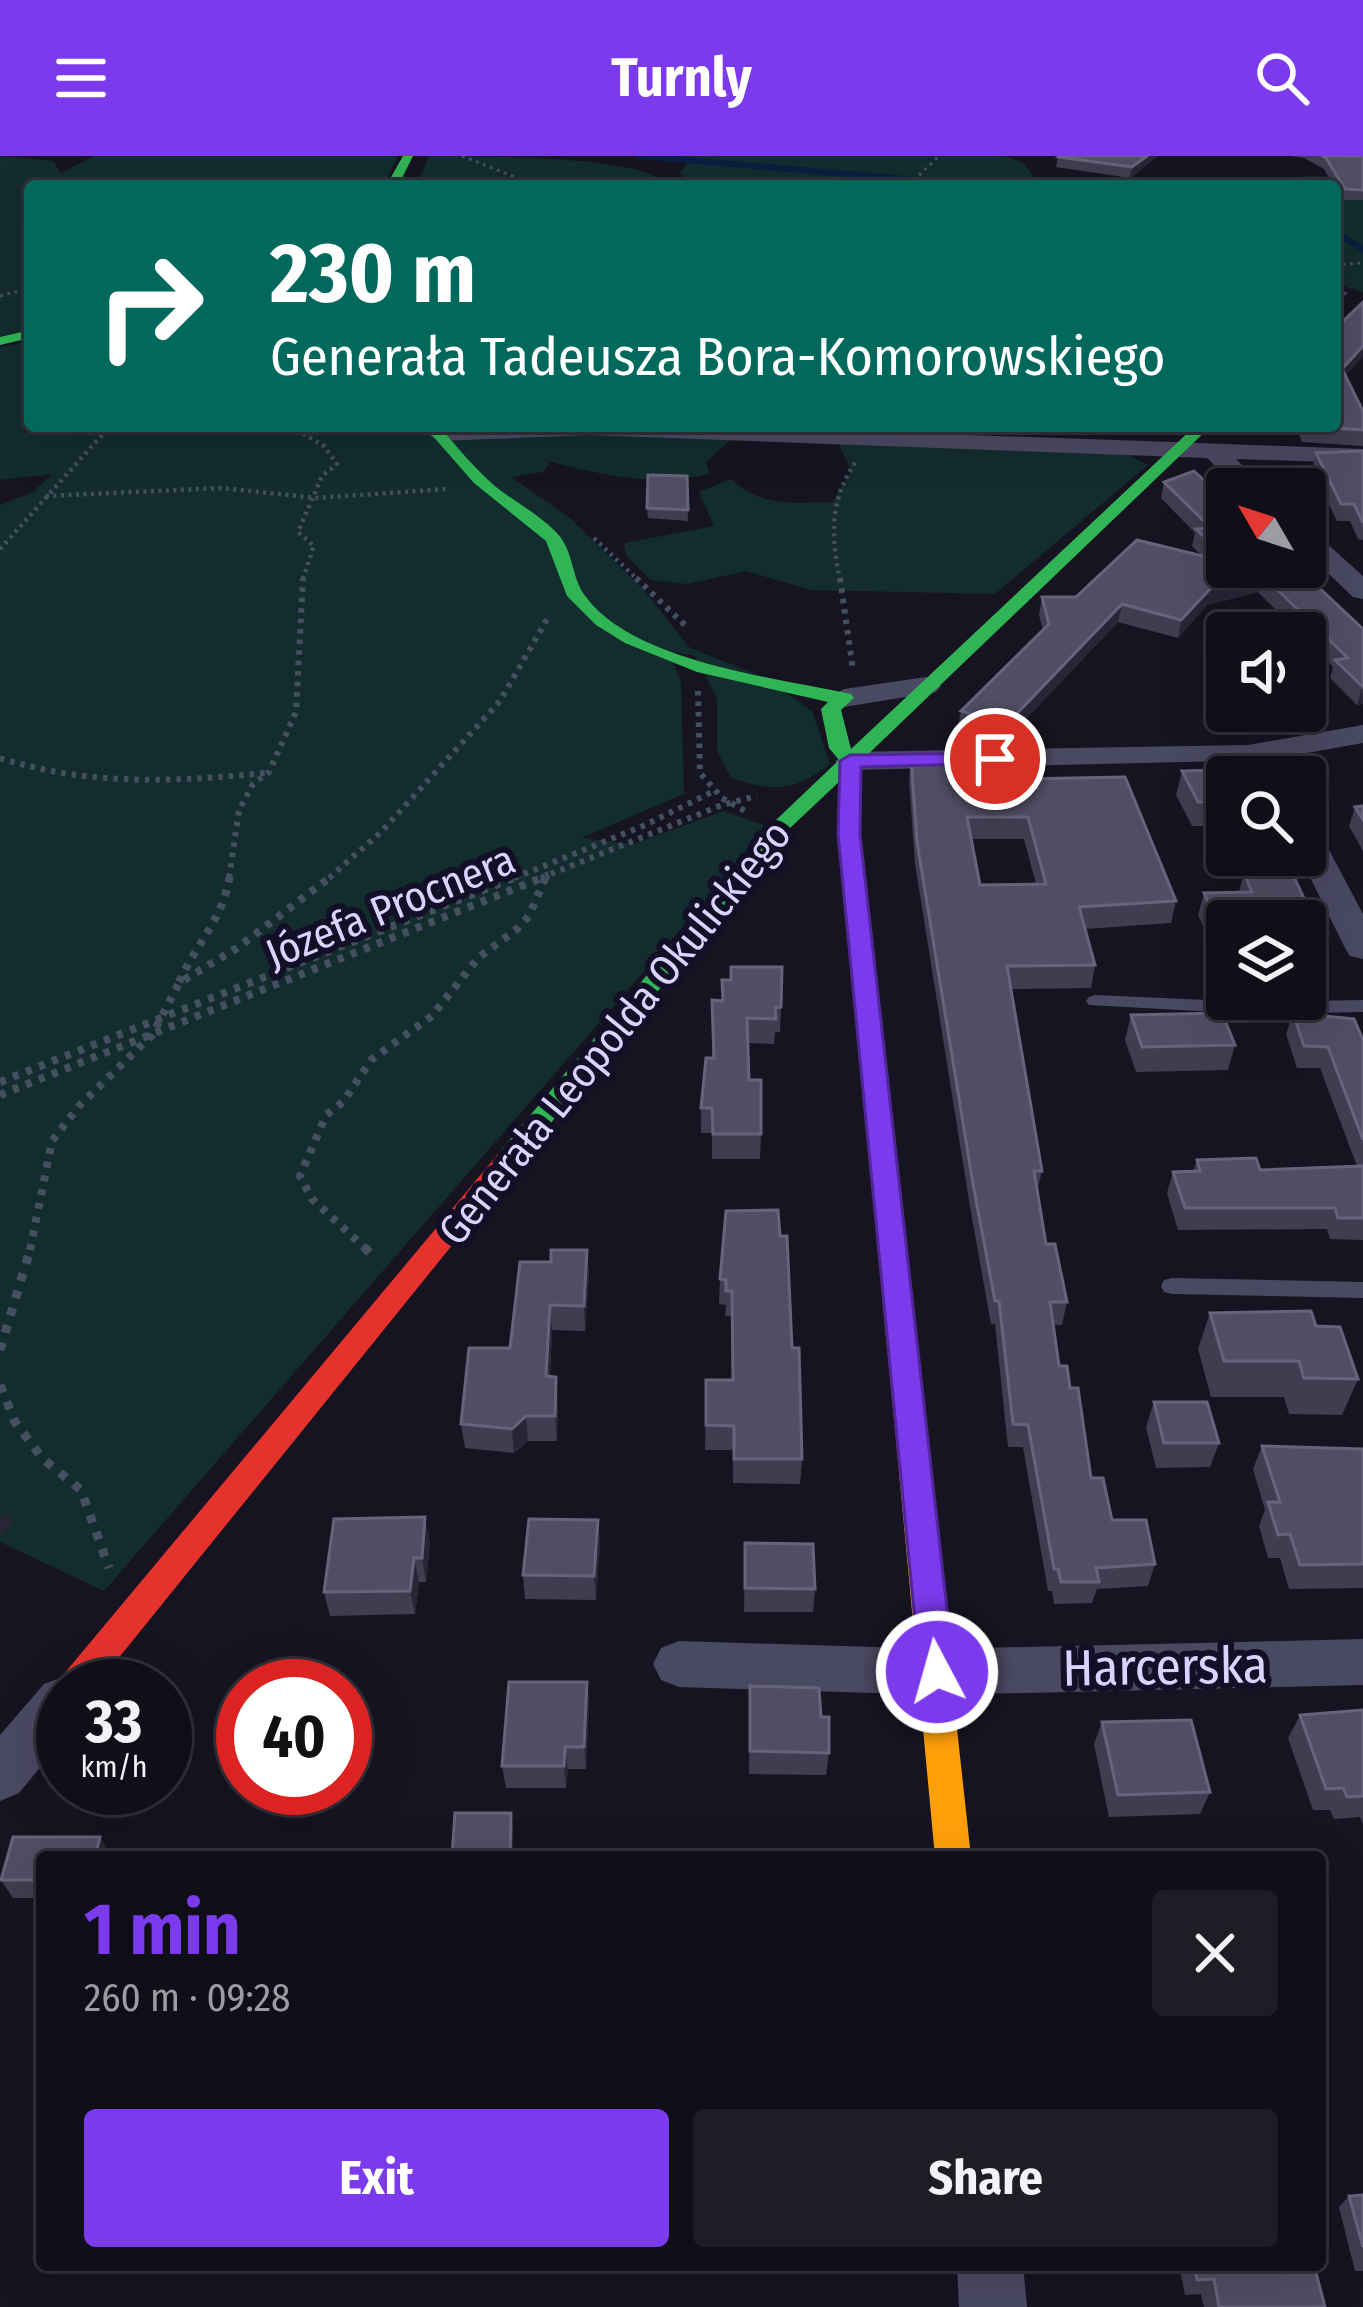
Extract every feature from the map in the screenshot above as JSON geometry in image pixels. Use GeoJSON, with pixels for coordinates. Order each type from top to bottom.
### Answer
{"type":"FeatureCollection","features":[{"type":"Feature","properties":{"kind":"street"},"geometry":{"type":"LineString","coordinates":[[437,432],[484,485],[558,544],[567,579],[579,601],[604,626],[641,646],[811,697],[844,698],[926,686]]}},
{"type":"Feature","properties":{"kind":"street"},"geometry":{"type":"LineString","coordinates":[[679,432],[1182,447]]}},
{"type":"Feature","properties":{"kind":"street"},"geometry":{"type":"LineString","coordinates":[[1129,498],[1213,446],[1363,456]]}},
{"type":"Feature","properties":{"kind":"street","name":"Generała Leopolda Okulickiego"},"geometry":{"type":"LineString","coordinates":[[98,1659],[808,798],[1182,447],[1213,446]]}},
{"type":"Feature","properties":{"kind":"street"},"geometry":{"type":"LineString","coordinates":[[1326,557],[1363,591]]}},
{"type":"Feature","properties":{"kind":"street"},"geometry":{"type":"LineString","coordinates":[[844,698],[831,709],[839,748],[850,761],[849,834],[952,1851]]}},
{"type":"Feature","properties":{"kind":"street"},"geometry":{"type":"LineString","coordinates":[[850,761],[1248,754],[1363,734]]}},
{"type":"Feature","properties":{"kind":"street"},"geometry":{"type":"LineString","coordinates":[[1326,876],[1363,948]]}},
{"type":"Feature","properties":{"kind":"street","name":"Harcerska"},"geometry":{"type":"LineString","coordinates":[[679,1664],[937,1672],[1363,1662]]}},
{"type":"Feature","properties":{"kind":"street"},"geometry":{"type":"LineString","coordinates":[[0,1775],[36,1732]]}},
{"type":"Feature","properties":{"kind":"street"},"geometry":{"type":"LineString","coordinates":[[991,2271],[994,2307]]}},
{"type":"Feature","properties":{"kind":"lane"},"geometry":{"type":"LineString","coordinates":[[1095,1001],[1252,1008],[1363,1006]]}},
{"type":"Feature","properties":{"kind":"lane"},"geometry":{"type":"LineString","coordinates":[[1172,1286],[1363,1290]]}},
{"type":"Feature","properties":{"kind":"path"},"geometry":{"type":"LineString","coordinates":[[462,156],[523,180]]}},
{"type":"Feature","properties":{"kind":"path"},"geometry":{"type":"LineString","coordinates":[[923,180],[922,170],[939,156]]}},
{"type":"Feature","properties":{"kind":"path"},"geometry":{"type":"LineString","coordinates":[[0,549],[105,432]]}},
{"type":"Feature","properties":{"kind":"path"},"geometry":{"type":"LineString","coordinates":[[0,1350],[29,1262],[52,1141],[79,1106],[152,1035],[196,945],[225,907],[239,810],[253,784],[269,772],[296,712],[303,616],[300,588],[314,546],[298,532],[322,476],[337,464],[334,454],[299,432]]}},
{"type":"Feature","properties":{"kind":"path"},"geometry":{"type":"LineString","coordinates":[[844,698],[854,654],[850,614],[836,562],[835,496],[856,460],[880,441]]}},
{"type":"Feature","properties":{"kind":"path"},"geometry":{"type":"LineString","coordinates":[[46,496],[222,488],[316,498],[484,485]]}},
{"type":"Feature","properties":{"kind":"path"},"geometry":{"type":"LineString","coordinates":[[0,1082],[563,858],[712,792],[697,768],[701,703],[683,666],[716,655],[591,536]]}},
{"type":"Feature","properties":{"kind":"path"},"geometry":{"type":"LineString","coordinates":[[179,983],[237,948],[315,890],[382,831],[500,700],[567,579]]}},
{"type":"Feature","properties":{"kind":"path"},"geometry":{"type":"LineString","coordinates":[[0,758],[26,767],[124,783],[269,772]]}},
{"type":"Feature","properties":{"kind":"path","name":"Józefa Procnera"},"geometry":{"type":"LineString","coordinates":[[0,1095],[722,805],[752,796],[808,798]]}},
{"type":"Feature","properties":{"kind":"path"},"geometry":{"type":"LineString","coordinates":[[405,1286],[312,1199],[300,1177],[309,1146],[326,1115],[343,1102],[371,1060],[432,1016],[478,958],[529,916],[546,876],[563,858]]}},
{"type":"Feature","properties":{"kind":"path"},"geometry":{"type":"LineString","coordinates":[[0,1385],[15,1422],[42,1458],[81,1490],[98,1544],[132,1619]]}},
{"type":"Feature","properties":{"kind":"green space"},"geometry":{"type":"Polygon","coordinates":[[[0,156],[53,161],[61,173],[94,156],[398,156],[386,180],[24,180],[24,331],[0,337],[0,156]]]}},
{"type":"Feature","properties":{"kind":"green space"},"geometry":{"type":"Polygon","coordinates":[[[429,156],[586,162],[643,171],[660,179],[659,180],[419,180],[429,156]]]}},
{"type":"Feature","properties":{"kind":"green space"},"geometry":{"type":"Polygon","coordinates":[[[667,156],[1005,156],[1023,163],[1037,180],[693,180],[679,174],[690,159],[667,156]]]}},
{"type":"Feature","properties":{"kind":"green space"},"geometry":{"type":"Polygon","coordinates":[[[1341,177],[1363,189],[1363,292],[1341,286],[1341,180],[1284,180],[1341,177]]]}},
{"type":"Feature","properties":{"kind":"green space"},"geometry":{"type":"Polygon","coordinates":[[[24,343],[24,432],[741,432],[706,462],[709,474],[690,478],[610,475],[551,462],[543,472],[511,477],[569,517],[645,591],[690,648],[764,677],[812,711],[830,764],[784,787],[731,778],[717,751],[717,698],[695,656],[668,651],[681,681],[684,794],[581,838],[633,844],[724,811],[764,825],[728,875],[104,1591],[0,1542],[0,505],[33,492],[52,474],[0,480],[0,347],[24,343]]]}},
{"type":"Feature","properties":{"kind":"green space"},"geometry":{"type":"Polygon","coordinates":[[[833,432],[956,432],[960,440],[1119,450],[1148,465],[995,594],[811,590],[746,571],[687,584],[651,580],[626,555],[624,543],[714,526],[699,492],[731,479],[766,499],[833,502],[851,471],[833,432]]]}},
{"type":"Feature","properties":{"kind":"building"},"geometry":{"type":"Polygon","coordinates":[[[1059,156],[1147,156],[1132,167],[1058,157],[1059,156]]]}},
{"type":"Feature","properties":{"kind":"building"},"geometry":{"type":"Polygon","coordinates":[[[1322,156],[1363,156],[1363,190],[1345,189],[1322,156]]]}},
{"type":"Feature","properties":{"kind":"building"},"geometry":{"type":"Polygon","coordinates":[[[1363,302],[1363,346],[1342,369],[1363,411],[1363,430],[1341,428],[1341,323],[1363,302]]]}},
{"type":"Feature","properties":{"kind":"building"},"geometry":{"type":"Polygon","coordinates":[[[1363,451],[1363,523],[1354,504],[1341,504],[1316,453],[1363,451]]]}},
{"type":"Feature","properties":{"kind":"building"},"geometry":{"type":"Polygon","coordinates":[[[1194,471],[1206,482],[1206,523],[1164,482],[1194,471]]]}},
{"type":"Feature","properties":{"kind":"building"},"geometry":{"type":"Polygon","coordinates":[[[648,475],[687,476],[688,510],[647,508],[648,475]]]}},
{"type":"Feature","properties":{"kind":"building"},"geometry":{"type":"Polygon","coordinates":[[[1137,540],[1206,557],[1206,588],[1211,588],[1181,620],[1122,604],[1006,725],[957,727],[971,714],[961,711],[1049,624],[1042,597],[1076,597],[1137,540]]]}},
{"type":"Feature","properties":{"kind":"building"},"geometry":{"type":"Polygon","coordinates":[[[1275,588],[1319,588],[1363,629],[1363,687],[1335,660],[1348,658],[1326,637],[1326,612],[1300,612],[1275,588]]]}},
{"type":"Feature","properties":{"kind":"building"},"geometry":{"type":"Polygon","coordinates":[[[911,759],[1015,760],[1019,779],[1125,777],[1176,901],[1079,907],[1095,965],[1007,966],[1042,1171],[1034,1171],[1046,1244],[1055,1244],[1067,1302],[1050,1302],[1059,1366],[1067,1366],[1070,1388],[1078,1388],[1091,1478],[1103,1478],[1112,1520],[1146,1520],[1155,1564],[1096,1568],[1099,1582],[1061,1582],[1054,1569],[1028,1425],[1013,1424],[999,1301],[995,1301],[973,1184],[917,842],[911,759]],[[967,817],[980,885],[1046,884],[1028,817],[967,817]]]}},
{"type":"Feature","properties":{"kind":"building"},"geometry":{"type":"Polygon","coordinates":[[[1206,770],[1206,802],[1198,802],[1182,771],[1206,770]]]}},
{"type":"Feature","properties":{"kind":"building"},"geometry":{"type":"Polygon","coordinates":[[[1245,876],[1292,876],[1305,900],[1207,900],[1204,893],[1252,892],[1245,876]]]}},
{"type":"Feature","properties":{"kind":"building"},"geometry":{"type":"Polygon","coordinates":[[[731,967],[782,967],[776,1019],[747,1018],[749,1080],[761,1080],[761,1134],[713,1134],[712,1108],[701,1108],[706,1058],[714,1058],[712,1000],[723,1001],[722,980],[731,980],[731,967]]]}},
{"type":"Feature","properties":{"kind":"building"},"geometry":{"type":"Polygon","coordinates":[[[1206,1013],[1206,1020],[1225,1020],[1235,1045],[1142,1047],[1131,1015],[1206,1013]]]}},
{"type":"Feature","properties":{"kind":"building"},"geometry":{"type":"Polygon","coordinates":[[[1354,1019],[1363,1040],[1363,1140],[1328,1047],[1304,1046],[1295,1020],[1354,1019]]]}},
{"type":"Feature","properties":{"kind":"building"},"geometry":{"type":"Polygon","coordinates":[[[1256,1158],[1260,1170],[1363,1166],[1363,1218],[1338,1218],[1335,1208],[1185,1208],[1173,1172],[1200,1171],[1197,1160],[1256,1158]]]}},
{"type":"Feature","properties":{"kind":"building"},"geometry":{"type":"Polygon","coordinates":[[[778,1210],[780,1236],[787,1236],[792,1348],[799,1348],[802,1459],[734,1459],[734,1426],[706,1425],[706,1380],[733,1380],[732,1291],[726,1291],[726,1280],[720,1279],[726,1211],[778,1210]]]}},
{"type":"Feature","properties":{"kind":"building"},"geometry":{"type":"Polygon","coordinates":[[[551,1250],[587,1250],[584,1306],[550,1305],[546,1376],[556,1377],[555,1416],[526,1416],[512,1429],[461,1424],[469,1348],[510,1348],[520,1262],[551,1262],[551,1250]]]}},
{"type":"Feature","properties":{"kind":"building"},"geometry":{"type":"Polygon","coordinates":[[[1311,1311],[1316,1326],[1340,1327],[1358,1379],[1304,1378],[1299,1361],[1224,1361],[1210,1313],[1311,1311]]]}},
{"type":"Feature","properties":{"kind":"building"},"geometry":{"type":"Polygon","coordinates":[[[1154,1402],[1207,1402],[1219,1443],[1164,1443],[1154,1402]]]}},
{"type":"Feature","properties":{"kind":"building"},"geometry":{"type":"Polygon","coordinates":[[[1262,1446],[1363,1449],[1363,1564],[1300,1565],[1290,1534],[1278,1535],[1268,1502],[1280,1502],[1262,1446]]]}},
{"type":"Feature","properties":{"kind":"building"},"geometry":{"type":"Polygon","coordinates":[[[425,1517],[422,1558],[414,1558],[410,1591],[324,1592],[334,1519],[425,1517]]]}},
{"type":"Feature","properties":{"kind":"building"},"geometry":{"type":"Polygon","coordinates":[[[529,1519],[598,1520],[594,1576],[523,1575],[529,1519]]]}},
{"type":"Feature","properties":{"kind":"building"},"geometry":{"type":"Polygon","coordinates":[[[745,1543],[813,1544],[815,1589],[745,1588],[745,1543]]]}},
{"type":"Feature","properties":{"kind":"building"},"geometry":{"type":"Polygon","coordinates":[[[509,1682],[587,1682],[584,1747],[565,1747],[564,1766],[502,1766],[509,1682]]]}},
{"type":"Feature","properties":{"kind":"building"},"geometry":{"type":"Polygon","coordinates":[[[750,1686],[819,1688],[821,1717],[829,1717],[829,1753],[750,1751],[750,1686]]]}},
{"type":"Feature","properties":{"kind":"building"},"geometry":{"type":"Polygon","coordinates":[[[1363,1710],[1363,1796],[1347,1797],[1343,1788],[1326,1789],[1300,1715],[1363,1710]]]}},
{"type":"Feature","properties":{"kind":"building"},"geometry":{"type":"Polygon","coordinates":[[[1191,1720],[1210,1792],[1118,1795],[1102,1722],[1191,1720]]]}},
{"type":"Feature","properties":{"kind":"building"},"geometry":{"type":"Polygon","coordinates":[[[455,1813],[511,1813],[510,1851],[452,1851],[455,1813]]]}},
{"type":"Feature","properties":{"kind":"building"},"geometry":{"type":"Polygon","coordinates":[[[13,1837],[100,1837],[96,1851],[36,1851],[36,1880],[1,1880],[13,1837]]]}},
{"type":"Feature","properties":{"kind":"building"},"geometry":{"type":"Polygon","coordinates":[[[1363,2195],[1363,2247],[1349,2196],[1363,2195]]]}},
{"type":"Feature","properties":{"kind":"building"},"geometry":{"type":"Polygon","coordinates":[[[1195,2271],[1316,2271],[1325,2307],[1219,2307],[1214,2279],[1197,2280],[1195,2271]]]}},
{"type":"Feature","properties":{"kind":"waterway"},"geometry":{"type":"LineString","coordinates":[[639,156],[917,180]]}},
{"type":"Feature","properties":{"kind":"waterway"},"geometry":{"type":"LineString","coordinates":[[1341,236],[1363,249]]}},
{"type":"Feature","properties":{"kind":"traffic: fast"},"geometry":{"type":"LineString","coordinates":[[395,180],[408,156]]}},
{"type":"Feature","properties":{"kind":"traffic: fast"},"geometry":{"type":"LineString","coordinates":[[0,341],[24,335]]}},
{"type":"Feature","properties":{"kind":"traffic: fast"},"geometry":{"type":"LineString","coordinates":[[436,432],[479,480],[552,537],[562,551],[576,596],[602,622],[704,668],[781,689],[844,698],[831,709],[839,748],[851,761],[850,802]]}},
{"type":"Feature","properties":{"kind":"traffic: fast"},"geometry":{"type":"LineString","coordinates":[[507,1160],[783,824],[1198,432]]}},
{"type":"Feature","properties":{"kind":"traffic: slow"},"geometry":{"type":"LineString","coordinates":[[914,1472],[952,1851]]}},
{"type":"Feature","properties":{"kind":"traffic: jam"},"geometry":{"type":"LineString","coordinates":[[850,802],[849,834],[914,1472]]}},
{"type":"Feature","properties":{"kind":"traffic: jam"},"geometry":{"type":"LineString","coordinates":[[97,1659],[507,1160]]}},
{"type":"Feature","properties":{"kind":"route"},"geometry":{"type":"LineString","coordinates":[[937,1672],[849,834],[850,761],[995,759]]}}]}
